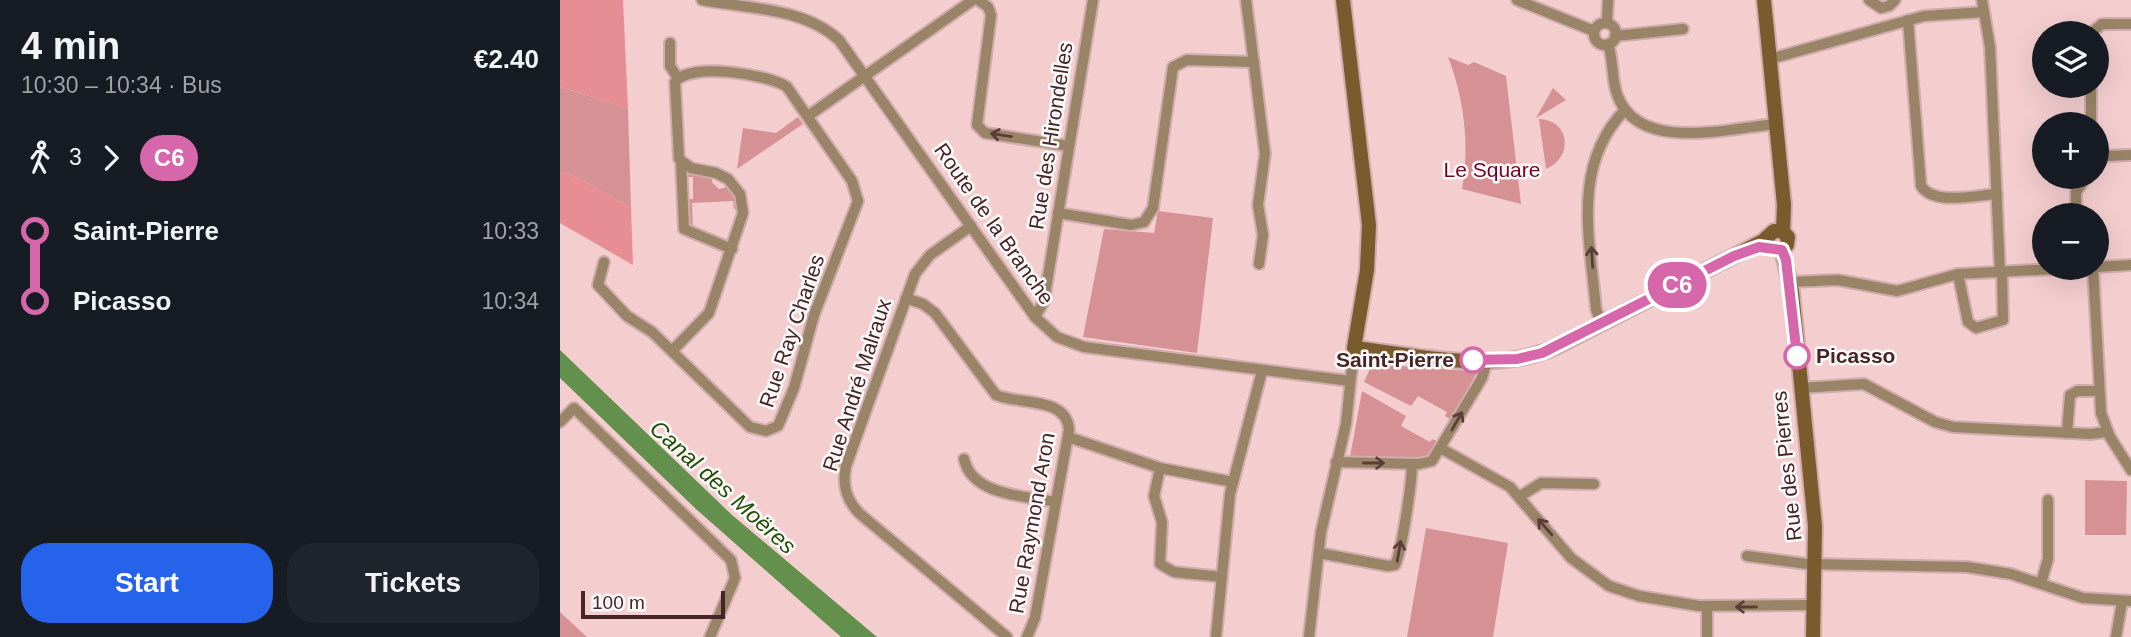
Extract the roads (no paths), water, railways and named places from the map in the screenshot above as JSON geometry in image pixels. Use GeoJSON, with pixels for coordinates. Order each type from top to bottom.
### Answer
{"type":"FeatureCollection","features":[{"type":"Feature","properties":{"kind":"street","name":"Route de la Branche"},"geometry":{"type":"LineString","coordinates":[[702,0],[812,21],[839,40],[1035,317],[1057,337],[1079,346],[1350,381]]}},
{"type":"Feature","properties":{"kind":"street"},"geometry":{"type":"LineString","coordinates":[[808,116],[972,0]]}},
{"type":"Feature","properties":{"kind":"street"},"geometry":{"type":"LineString","coordinates":[[978,0],[989,9],[991,19],[977,125],[985,133],[1069,146]]}},
{"type":"Feature","properties":{"kind":"street","name":"Rue des Hirondelles"},"geometry":{"type":"LineString","coordinates":[[1035,317],[1044,301],[1093,0]]}},
{"type":"Feature","properties":{"kind":"street"},"geometry":{"type":"LineString","coordinates":[[1246,0],[1265,154],[1258,208],[1263,235],[1259,264]]}},
{"type":"Feature","properties":{"kind":"street"},"geometry":{"type":"LineString","coordinates":[[1309,637],[1319,553],[1347,416],[1369,225],[1343,0]]}},
{"type":"Feature","properties":{"kind":"street"},"geometry":{"type":"LineString","coordinates":[[1517,0],[1594,31],[1598,42],[1683,29]]}},
{"type":"Feature","properties":{"kind":"street"},"geometry":{"type":"LineString","coordinates":[[1607,23],[1608,0]]}},
{"type":"Feature","properties":{"kind":"street"},"geometry":{"type":"LineString","coordinates":[[1594,31],[1599,24],[1607,23],[1614,28],[1612,40],[1615,89],[1625,110],[1642,125],[1664,132],[1776,124],[1764,0]]}},
{"type":"Feature","properties":{"kind":"street"},"geometry":{"type":"LineString","coordinates":[[1869,0],[1881,8],[1889,6],[1895,0]]}},
{"type":"Feature","properties":{"kind":"street"},"geometry":{"type":"LineString","coordinates":[[1770,59],[1908,20],[1983,6],[1990,47],[2003,320],[1976,328],[1967,320],[1958,274]]}},
{"type":"Feature","properties":{"kind":"street"},"geometry":{"type":"LineString","coordinates":[[1908,20],[1920,184],[1926,193],[1938,197],[1997,194]]}},
{"type":"Feature","properties":{"kind":"street"},"geometry":{"type":"LineString","coordinates":[[2109,25],[2131,24]]}},
{"type":"Feature","properties":{"kind":"street"},"geometry":{"type":"LineString","coordinates":[[670,43],[670,66],[678,78],[675,96],[684,229],[732,248]]}},
{"type":"Feature","properties":{"kind":"street"},"geometry":{"type":"LineString","coordinates":[[1058,214],[1130,225],[1144,222],[1153,208],[1173,67],[1184,60],[1254,62]]}},
{"type":"Feature","properties":{"kind":"street","name":"Rue Ray Charles"},"geometry":{"type":"LineString","coordinates":[[604,262],[597,280],[601,290],[627,316],[650,330],[750,427],[766,431],[780,423],[794,388],[814,315],[858,204],[855,186],[787,87],[776,81],[713,71],[687,72],[678,78]]}},
{"type":"Feature","properties":{"kind":"street"},"geometry":{"type":"LineString","coordinates":[[1601,323],[1596,309],[1587,185],[1609,128],[1625,110]]}},
{"type":"Feature","properties":{"kind":"street","name":"Rue des Pierres"},"geometry":{"type":"LineString","coordinates":[[1776,124],[1785,213],[1783,231],[1789,240],[1775,246],[1790,282],[1816,565],[1813,637]]}},
{"type":"Feature","properties":{"kind":"street"},"geometry":{"type":"LineString","coordinates":[[2109,159],[2131,155]]}},
{"type":"Feature","properties":{"kind":"street"},"geometry":{"type":"LineString","coordinates":[[672,351],[709,313],[743,217],[739,191],[720,174],[691,168],[681,162]]}},
{"type":"Feature","properties":{"kind":"street","name":"Rue André Malraux"},"geometry":{"type":"LineString","coordinates":[[971,226],[924,261],[915,274],[846,466],[845,491],[860,514],[1006,637]]}},
{"type":"Feature","properties":{"kind":"street"},"geometry":{"type":"LineString","coordinates":[[1354,348],[1487,361],[1537,355],[1734,256],[1756,248],[1775,246]]}},
{"type":"Feature","properties":{"kind":"street"},"geometry":{"type":"LineString","coordinates":[[2109,266],[2131,265]]}},
{"type":"Feature","properties":{"kind":"street"},"geometry":{"type":"LineString","coordinates":[[1790,282],[1834,279],[1897,291],[1958,274],[2032,270]]}},
{"type":"Feature","properties":{"kind":"street"},"geometry":{"type":"LineString","coordinates":[[2095,280],[2098,391],[2107,432],[2131,470]]}},
{"type":"Feature","properties":{"kind":"street","name":"Rue Raymond Aron"},"geometry":{"type":"LineString","coordinates":[[906,298],[923,304],[935,313],[996,395],[1050,406],[1062,412],[1069,423],[1035,618],[1027,637]]}},
{"type":"Feature","properties":{"kind":"street"},"geometry":{"type":"LineString","coordinates":[[1336,462],[1430,462],[1442,449],[1482,378],[1487,361]]}},
{"type":"Feature","properties":{"kind":"street"},"geometry":{"type":"LineString","coordinates":[[1216,637],[1233,482],[1262,371]]}},
{"type":"Feature","properties":{"kind":"street"},"geometry":{"type":"LineString","coordinates":[[1800,388],[1860,383],[1875,388],[1944,425],[2067,433],[2107,432]]}},
{"type":"Feature","properties":{"kind":"street"},"geometry":{"type":"LineString","coordinates":[[2067,433],[2071,394],[2098,391]]}},
{"type":"Feature","properties":{"kind":"street"},"geometry":{"type":"LineString","coordinates":[[560,422],[574,408],[731,560],[734,578],[710,637]]}},
{"type":"Feature","properties":{"kind":"street"},"geometry":{"type":"LineString","coordinates":[[1068,437],[1160,468],[1233,482]]}},
{"type":"Feature","properties":{"kind":"street"},"geometry":{"type":"LineString","coordinates":[[1442,449],[1506,485],[1571,558],[1601,581],[1639,596],[1707,607],[1814,605]]}},
{"type":"Feature","properties":{"kind":"street"},"geometry":{"type":"LineString","coordinates":[[964,459],[971,475],[984,485],[1056,502]]}},
{"type":"Feature","properties":{"kind":"street"},"geometry":{"type":"LineString","coordinates":[[1319,553],[1395,565],[1406,505],[1412,491],[1412,464]]}},
{"type":"Feature","properties":{"kind":"street"},"geometry":{"type":"LineString","coordinates":[[1160,468],[1154,498],[1162,522],[1159,558],[1162,566],[1174,572],[1222,577]]}},
{"type":"Feature","properties":{"kind":"street"},"geometry":{"type":"LineString","coordinates":[[1519,497],[1541,483],[1594,484]]}},
{"type":"Feature","properties":{"kind":"street"},"geometry":{"type":"LineString","coordinates":[[2041,583],[2048,559],[2048,500]]}},
{"type":"Feature","properties":{"kind":"street"},"geometry":{"type":"LineString","coordinates":[[1747,556],[1816,565],[1967,567],[2011,574],[2083,597],[2126,601],[2116,637]]}},
{"type":"Feature","properties":{"kind":"street"},"geometry":{"type":"LineString","coordinates":[[1707,607],[1707,637]]}},
{"type":"Feature","properties":{"kind":"place","name":"Picasso"},"geometry":{"type":"Point","coordinates":[1797,356]}},
{"type":"Feature","properties":{"kind":"place","name":"Saint-Pierre"},"geometry":{"type":"Point","coordinates":[1473,360]}},
{"type":"Feature","properties":{"kind":"park label","name":"Le Square"},"geometry":{"type":"Point","coordinates":[1492,170]}},
{"type":"Feature","properties":{"kind":"water label","name":"Canal des Moëres"},"geometry":{"type":"Point","coordinates":[723,487]}}]}
